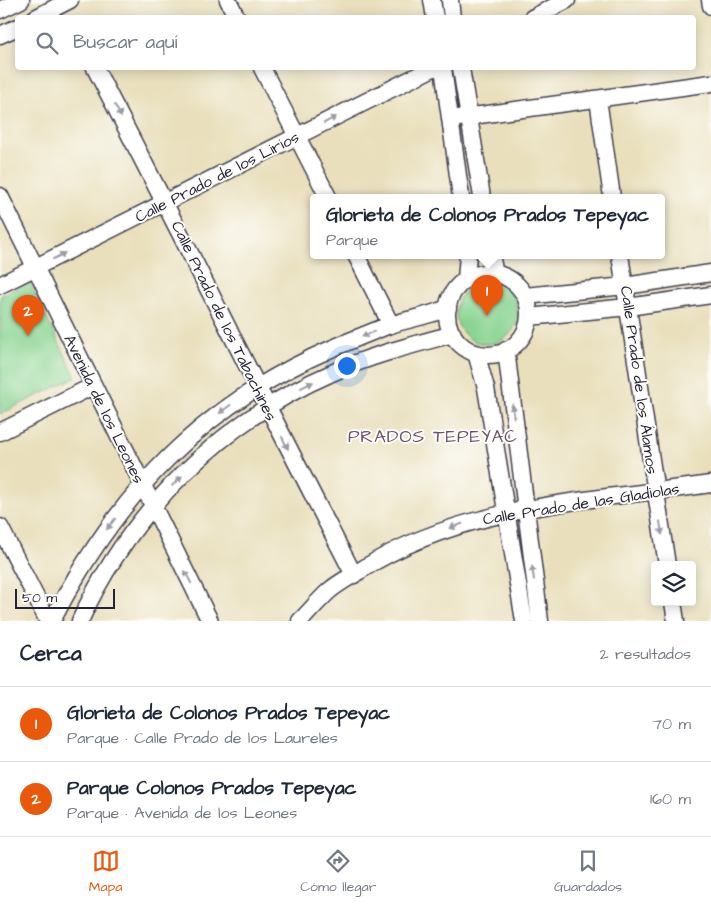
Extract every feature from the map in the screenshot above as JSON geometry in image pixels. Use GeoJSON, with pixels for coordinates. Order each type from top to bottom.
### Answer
{"type":"FeatureCollection","features":[{"type":"Feature","properties":{"kind":"street"},"geometry":{"type":"LineString","coordinates":[[0,10],[21,0]]}},
{"type":"Feature","properties":{"kind":"street"},"geometry":{"type":"LineString","coordinates":[[228,0],[236,15]]}},
{"type":"Feature","properties":{"kind":"street"},"geometry":{"type":"LineString","coordinates":[[432,0],[434,15]]}},
{"type":"Feature","properties":{"kind":"street"},"geometry":{"type":"LineString","coordinates":[[450,0],[452,15]]}},
{"type":"Feature","properties":{"kind":"street"},"geometry":{"type":"LineString","coordinates":[[538,15],[567,0]]}},
{"type":"Feature","properties":{"kind":"street"},"geometry":{"type":"LineString","coordinates":[[710,0],[711,6]]}},
{"type":"Feature","properties":{"kind":"street"},"geometry":{"type":"LineString","coordinates":[[42,15],[65,5]]}},
{"type":"Feature","properties":{"kind":"street"},"geometry":{"type":"LineString","coordinates":[[0,35],[15,28]]}},
{"type":"Feature","properties":{"kind":"street","name":"Calle Prado de los Tabachines"},"geometry":{"type":"LineString","coordinates":[[96,70],[166,202],[266,407],[354,575]]}},
{"type":"Feature","properties":{"kind":"street"},"geometry":{"type":"LineString","coordinates":[[263,70],[327,194]]}},
{"type":"Feature","properties":{"kind":"street","name":"Calle Prado de los Lirios"},"geometry":{"type":"LineString","coordinates":[[0,285],[429,70]]}},
{"type":"Feature","properties":{"kind":"street"},"geometry":{"type":"LineString","coordinates":[[443,70],[461,194]]}},
{"type":"Feature","properties":{"kind":"street"},"geometry":{"type":"LineString","coordinates":[[461,70],[482,194]]}},
{"type":"Feature","properties":{"kind":"street"},"geometry":{"type":"LineString","coordinates":[[450,119],[711,83]]}},
{"type":"Feature","properties":{"kind":"street"},"geometry":{"type":"LineString","coordinates":[[598,99],[612,194]]}},
{"type":"Feature","properties":{"kind":"street","name":"Avenida de los Leones"},"geometry":{"type":"LineString","coordinates":[[0,196],[141,485],[210,621]]}},
{"type":"Feature","properties":{"kind":"street"},"geometry":{"type":"LineString","coordinates":[[358,259],[391,325]]}},
{"type":"Feature","properties":{"kind":"street"},"geometry":{"type":"LineString","coordinates":[[466,279],[468,259]]}},
{"type":"Feature","properties":{"kind":"street"},"geometry":{"type":"LineString","coordinates":[[493,259],[495,274]]}},
{"type":"Feature","properties":{"kind":"street","name":"Calle Prado de los Álamos"},"geometry":{"type":"LineString","coordinates":[[621,259],[665,561]]}},
{"type":"Feature","properties":{"kind":"street"},"geometry":{"type":"LineString","coordinates":[[525,296],[625,286],[711,273]]}},
{"type":"Feature","properties":{"kind":"street"},"geometry":{"type":"LineString","coordinates":[[480,274],[495,274],[516,284],[525,296],[529,317],[522,336],[506,350],[492,354],[476,353],[463,346],[453,334],[448,308],[454,292],[466,279],[480,274]]}},
{"type":"Feature","properties":{"kind":"street"},"geometry":{"type":"LineString","coordinates":[[529,317],[628,307],[711,295]]}},
{"type":"Feature","properties":{"kind":"street"},"geometry":{"type":"LineString","coordinates":[[52,621],[96,542],[141,485],[186,440],[257,387],[333,348],[391,325],[424,318],[448,308]]}},
{"type":"Feature","properties":{"kind":"street"},"geometry":{"type":"LineString","coordinates":[[80,621],[116,554],[152,506],[200,458],[232,431],[266,407],[299,388],[359,362],[453,334]]}},
{"type":"Feature","properties":{"kind":"street"},"geometry":{"type":"LineString","coordinates":[[506,350],[540,621]]}},
{"type":"Feature","properties":{"kind":"street"},"geometry":{"type":"LineString","coordinates":[[476,353],[486,388],[508,512],[524,621]]}},
{"type":"Feature","properties":{"kind":"street"},"geometry":{"type":"LineString","coordinates":[[0,432],[93,386]]}},
{"type":"Feature","properties":{"kind":"street","name":"Calle Prado de las Gladiolas"},"geometry":{"type":"LineString","coordinates":[[300,621],[330,590],[354,575],[418,540],[466,523],[508,512],[711,484]]}},
{"type":"Feature","properties":{"kind":"street"},"geometry":{"type":"LineString","coordinates":[[0,527],[48,621]]}},
{"type":"Feature","properties":{"kind":"street"},"geometry":{"type":"LineString","coordinates":[[673,606],[676,621]]}},
{"type":"Feature","properties":{"kind":"green space"},"geometry":{"type":"Polygon","coordinates":[[[29,282],[76,377],[0,414],[0,296],[29,282]]]}},
{"type":"Feature","properties":{"kind":"green space"},"geometry":{"type":"Polygon","coordinates":[[[487,282],[504,287],[509,291],[513,296],[518,313],[513,330],[509,335],[504,339],[487,344],[470,339],[465,335],[461,330],[456,313],[461,296],[465,291],[470,287],[487,282]]]}},
{"type":"Feature","properties":{"kind":"place","name":"Glorieta de Colonos Prados Tepeyac"},"geometry":{"type":"Point","coordinates":[487,316]}},
{"type":"Feature","properties":{"kind":"place","name":"Parque Colonos Prados Tepeyac"},"geometry":{"type":"Point","coordinates":[28,336]}},
{"type":"Feature","properties":{"kind":"district","name":"PRADOS TEPEYAC"},"geometry":{"type":"Point","coordinates":[433,436]}}]}
